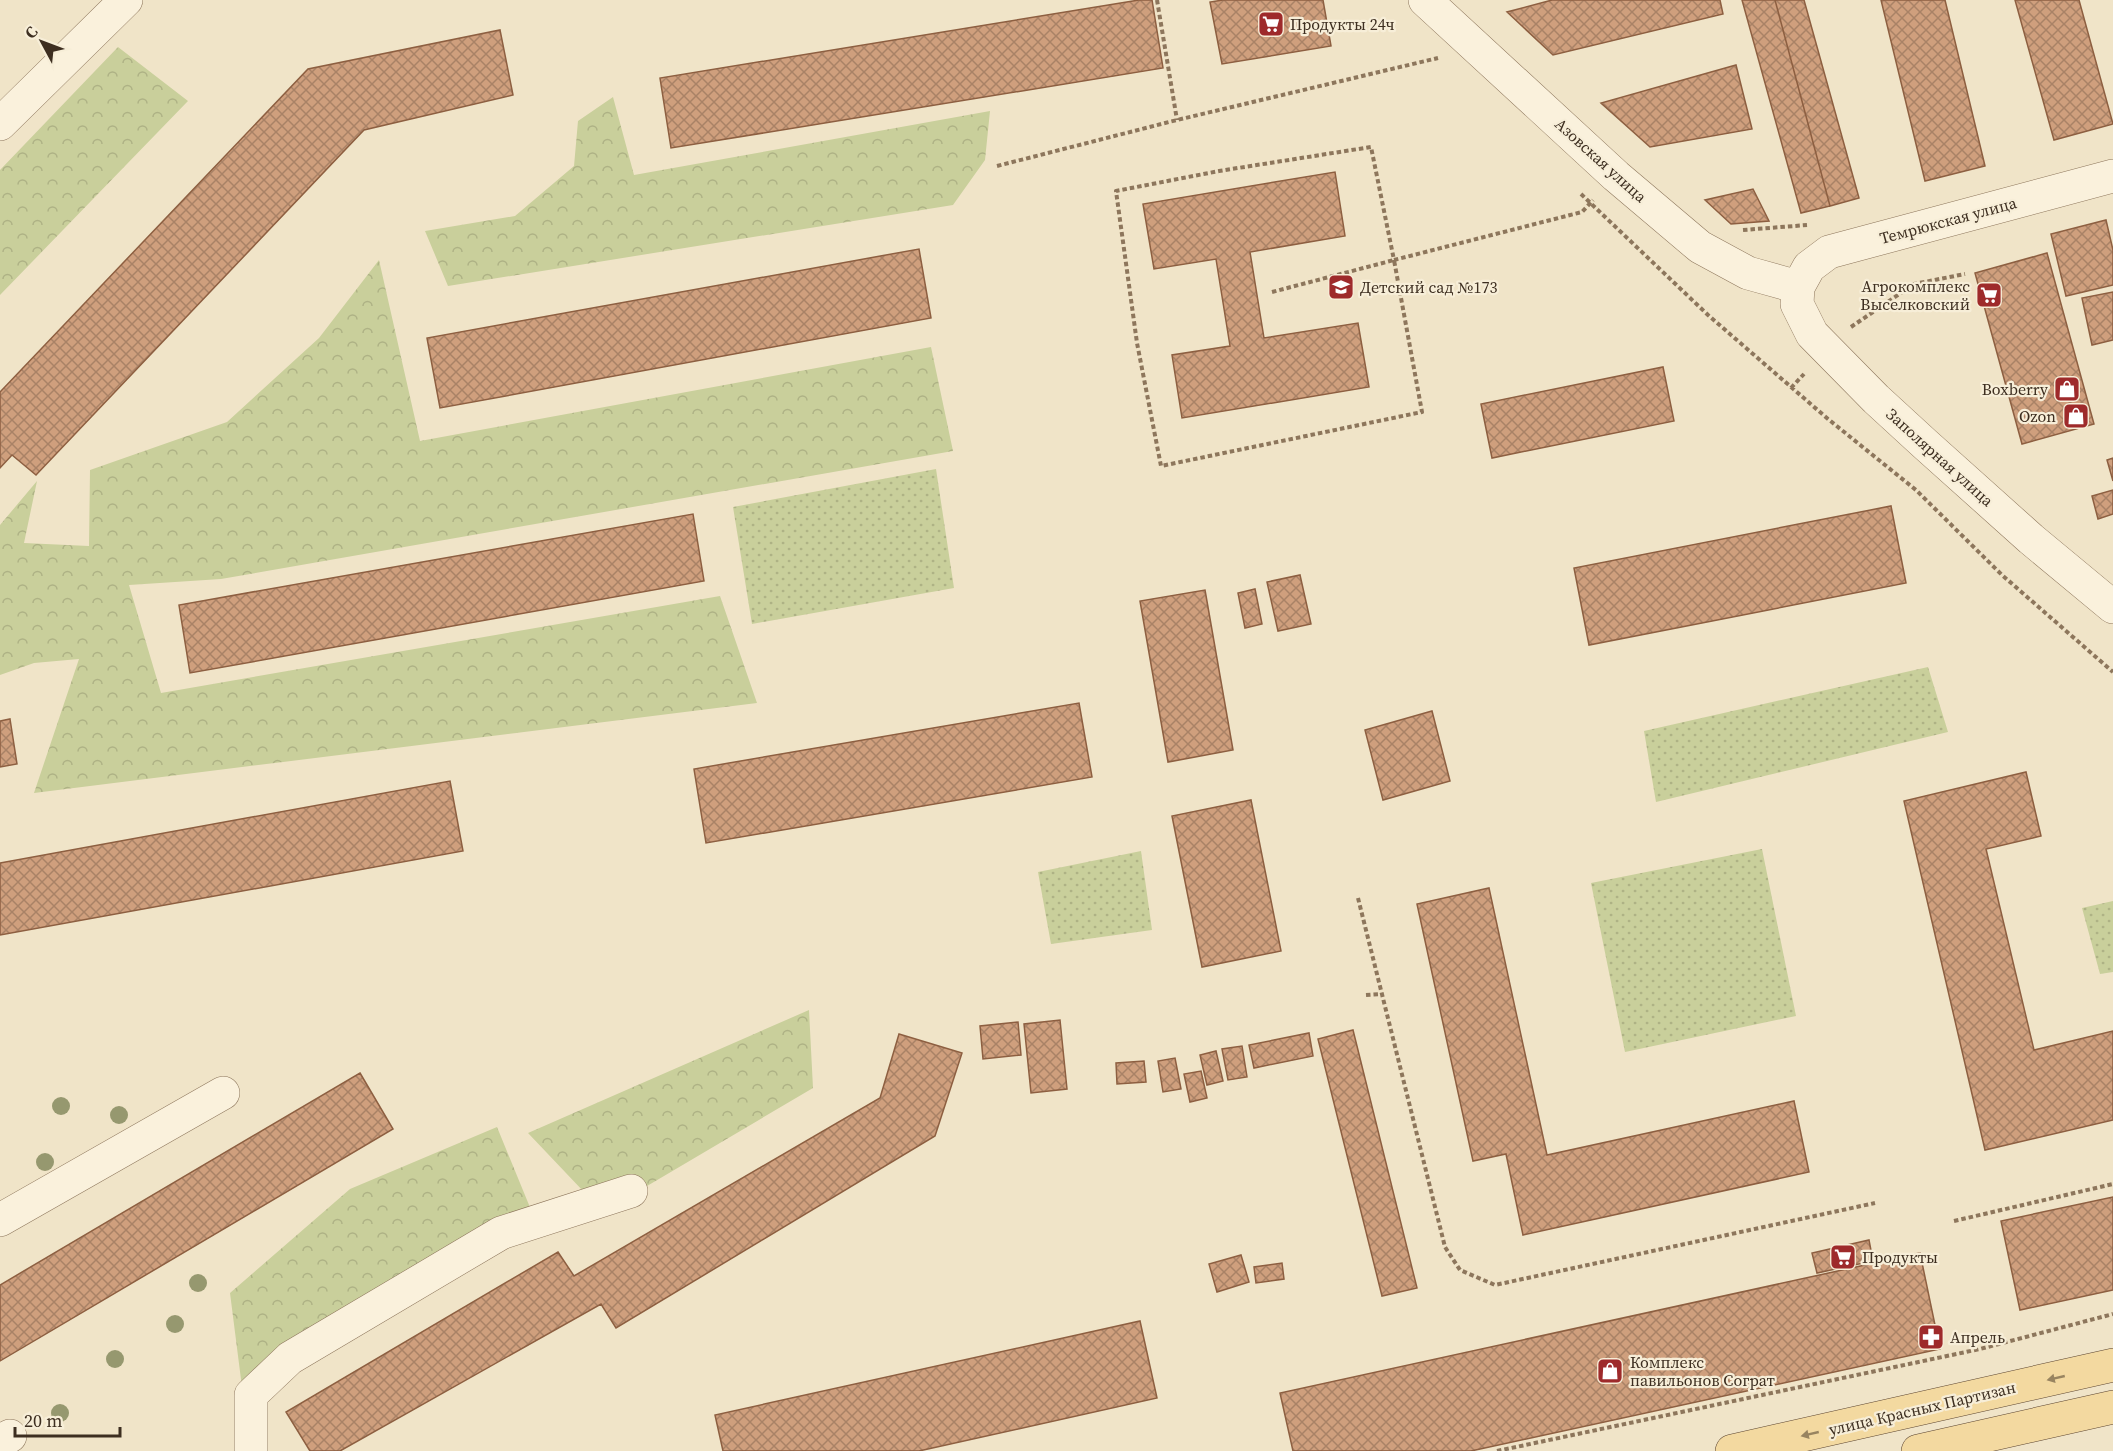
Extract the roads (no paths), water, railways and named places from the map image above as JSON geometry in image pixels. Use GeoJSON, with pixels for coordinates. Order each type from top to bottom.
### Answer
{"type":"FeatureCollection","features":[{"type":"Feature","properties":{"kind":"main road","name":"улица Красных Партизан"},"geometry":{"type":"LineString","coordinates":[[1732,1451],[2113,1365]]}},
{"type":"Feature","properties":{"kind":"main road"},"geometry":{"type":"LineString","coordinates":[[1918,1451],[2113,1407]]}},
{"type":"Feature","properties":{"kind":"street"},"geometry":{"type":"LineString","coordinates":[[0,124],[126,0]]}},
{"type":"Feature","properties":{"kind":"street","name":"Азовская улица"},"geometry":{"type":"LineString","coordinates":[[1425,0],[1616,176],[1700,247],[1748,273],[1798,287]]}},
{"type":"Feature","properties":{"kind":"street","name":"Темрюкская улица"},"geometry":{"type":"LineString","coordinates":[[1798,287],[1809,267],[1828,252],[2113,176]]}},
{"type":"Feature","properties":{"kind":"street","name":"Заполярная улица"},"geometry":{"type":"LineString","coordinates":[[1798,287],[1797,304],[1812,334],[1876,399],[2013,523],[2113,607]]}},
{"type":"Feature","properties":{"kind":"street"},"geometry":{"type":"LineString","coordinates":[[0,1220],[223,1093]]}},
{"type":"Feature","properties":{"kind":"street"},"geometry":{"type":"LineString","coordinates":[[251,1451],[251,1395],[290,1358],[501,1233],[631,1191]]}},
{"type":"Feature","properties":{"kind":"place","name":"Продукты 24ч"},"geometry":{"type":"Point","coordinates":[1271,24]}},
{"type":"Feature","properties":{"kind":"place","name":"Детский cад №173"},"geometry":{"type":"Point","coordinates":[1341,287]}},
{"type":"Feature","properties":{"kind":"place","name":"Агрокомплекс Выселковский"},"geometry":{"type":"Point","coordinates":[1989,295]}},
{"type":"Feature","properties":{"kind":"place","name":"Boxberry"},"geometry":{"type":"Point","coordinates":[2067,389]}},
{"type":"Feature","properties":{"kind":"place","name":"Ozon"},"geometry":{"type":"Point","coordinates":[2076,416]}},
{"type":"Feature","properties":{"kind":"place","name":"Продукты"},"geometry":{"type":"Point","coordinates":[1843,1257]}},
{"type":"Feature","properties":{"kind":"place","name":"Апрель"},"geometry":{"type":"Point","coordinates":[1931,1337]}},
{"type":"Feature","properties":{"kind":"place","name":"Комплекс павильонов Сограт"},"geometry":{"type":"Point","coordinates":[1610,1371]}}]}
